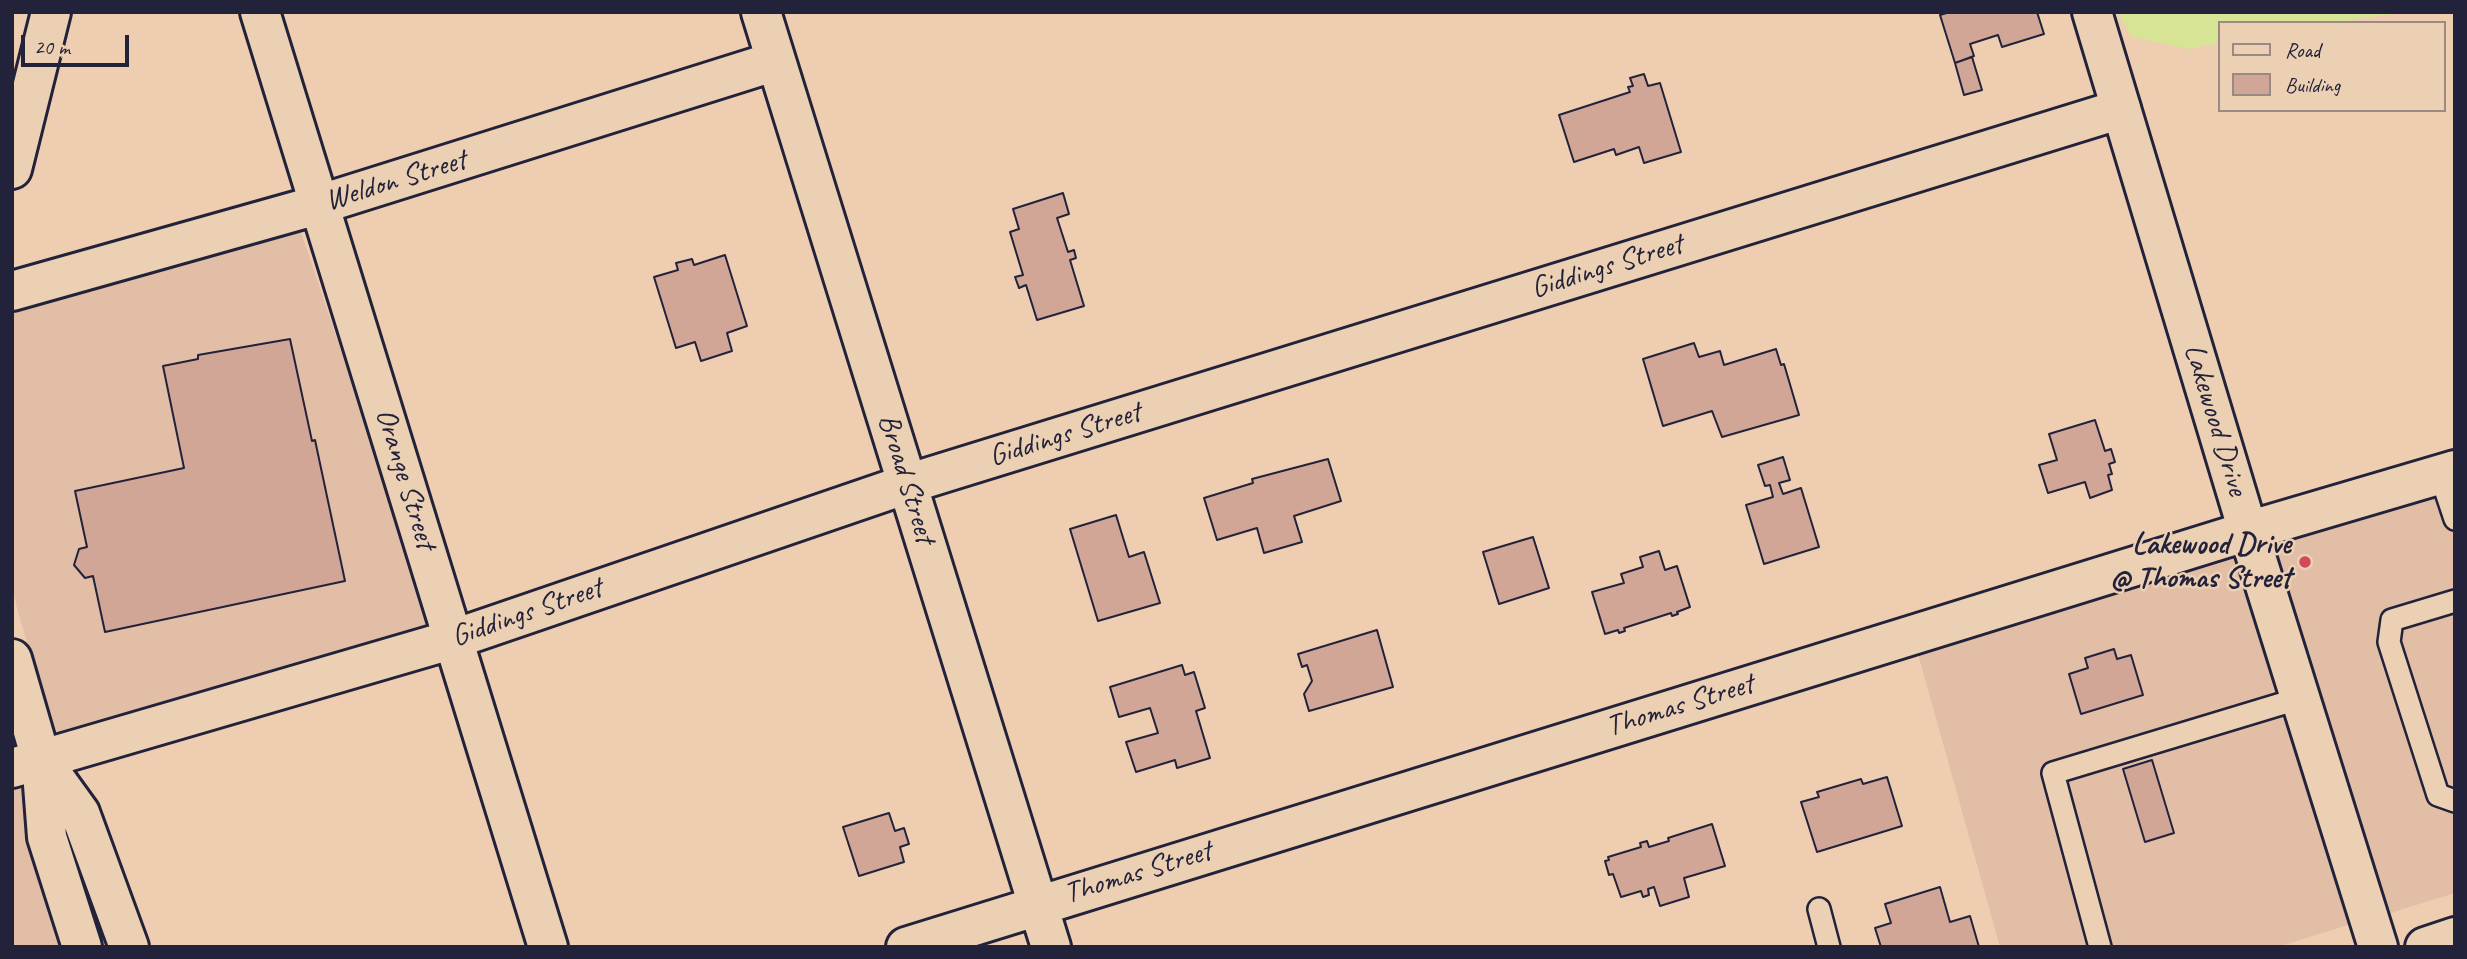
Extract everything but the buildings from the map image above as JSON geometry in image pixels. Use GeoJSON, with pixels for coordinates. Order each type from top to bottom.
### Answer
{"type":"FeatureCollection","features":[{"type":"Feature","properties":{"kind":"street"},"geometry":{"type":"LineString","coordinates":[[12,169],[51,12]]}},
{"type":"Feature","properties":{"kind":"street","name":"Orange Street"},"geometry":{"type":"LineString","coordinates":[[260,12],[548,947]]}},
{"type":"Feature","properties":{"kind":"street","name":"Broad Street"},"geometry":{"type":"LineString","coordinates":[[761,12],[1051,947]]}},
{"type":"Feature","properties":{"kind":"street","name":"Lakewood Drive"},"geometry":{"type":"LineString","coordinates":[[2092,12],[2248,531],[2378,947]]}},
{"type":"Feature","properties":{"kind":"street","name":"Weldon Street"},"geometry":{"type":"LineString","coordinates":[[12,290],[321,204],[776,61]]}},
{"type":"Feature","properties":{"kind":"street","name":"Giddings Street"},"geometry":{"type":"LineString","coordinates":[[27,763],[454,639],[907,484],[2121,108]]}},
{"type":"Feature","properties":{"kind":"street","name":"Thomas Street"},"geometry":{"type":"LineString","coordinates":[[906,947],[2248,531],[2448,472]]}},
{"type":"Feature","properties":{"kind":"street"},"geometry":{"type":"LineString","coordinates":[[12,659],[27,763],[82,947]]}},
{"type":"Feature","properties":{"kind":"street"},"geometry":{"type":"LineString","coordinates":[[27,763],[80,813],[129,947]]}},
{"type":"Feature","properties":{"kind":"street"},"geometry":{"type":"LineString","coordinates":[[2425,947],[2455,937]]}},
{"type":"Feature","properties":{"kind":"lane"},"geometry":{"type":"LineString","coordinates":[[2448,472],[2455,519]]}},
{"type":"Feature","properties":{"kind":"lane"},"geometry":{"type":"LineString","coordinates":[[2455,601],[2392,620],[2389,642],[2438,795],[2455,801]]}},
{"type":"Feature","properties":{"kind":"lane"},"geometry":{"type":"LineString","coordinates":[[2100,947],[2053,773],[2301,698]]}},
{"type":"Feature","properties":{"kind":"lane"},"geometry":{"type":"LineString","coordinates":[[1819,909],[1829,947]]}},
{"type":"Feature","properties":{"kind":"shaded area"},"geometry":{"type":"Polygon","coordinates":[[[301,232],[400,526],[430,624],[53,733],[12,585],[12,312],[301,232]]]}},
{"type":"Feature","properties":{"kind":"shaded area"},"geometry":{"type":"Polygon","coordinates":[[[2455,492],[2455,893],[2387,914],[2272,545],[2455,492]]]}},
{"type":"Feature","properties":{"kind":"shaded area"},"geometry":{"type":"Polygon","coordinates":[[[2237,556],[2351,924],[2278,947],[2000,947],[1918,654],[2237,556]]]}},
{"type":"Feature","properties":{"kind":"shaded area"},"geometry":{"type":"Polygon","coordinates":[[[24,786],[63,947],[12,947],[12,790],[24,786]]]}},
{"type":"Feature","properties":{"kind":"green space"},"geometry":{"type":"Polygon","coordinates":[[[2118,12],[2407,12],[2344,21],[2218,21],[2218,43],[2189,49],[2131,37],[2118,12]]]}},
{"type":"Feature","properties":{"kind":"place","name":"Lakewood Drive @ Thomas Street"},"geometry":{"type":"Point","coordinates":[2305,562]}}]}
